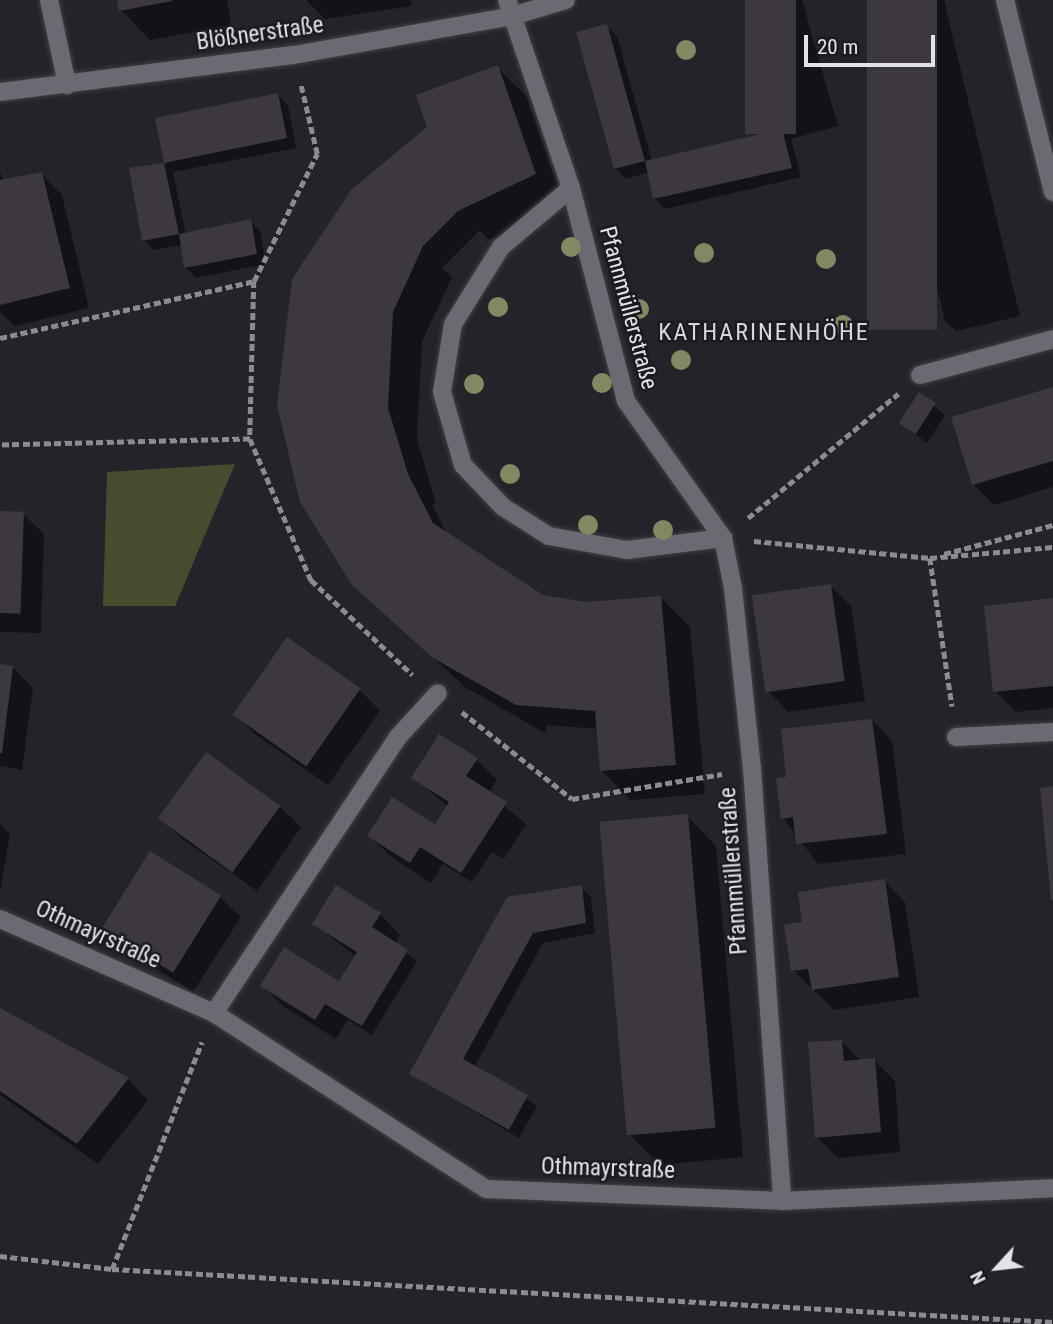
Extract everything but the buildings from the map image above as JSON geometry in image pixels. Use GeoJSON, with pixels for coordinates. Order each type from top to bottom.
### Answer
{"type":"FeatureCollection","features":[{"type":"Feature","properties":{"kind":"street"},"geometry":{"type":"LineString","coordinates":[[50,0],[67,85]]}},
{"type":"Feature","properties":{"kind":"street","name":"Blößnerstraße"},"geometry":{"type":"LineString","coordinates":[[0,92],[294,55],[509,8],[566,0]]}},
{"type":"Feature","properties":{"kind":"street"},"geometry":{"type":"LineString","coordinates":[[1005,0],[1053,192]]}},
{"type":"Feature","properties":{"kind":"street","name":"Pfannmüllerstraße"},"geometry":{"type":"LineString","coordinates":[[509,8],[571,188],[626,401],[723,538],[733,588],[752,768],[782,1201]]}},
{"type":"Feature","properties":{"kind":"street"},"geometry":{"type":"LineString","coordinates":[[571,188],[501,247],[453,324],[442,392],[463,466],[503,507],[549,536],[626,550],[723,538]]}},
{"type":"Feature","properties":{"kind":"street"},"geometry":{"type":"LineString","coordinates":[[920,375],[1053,338]]}},
{"type":"Feature","properties":{"kind":"street"},"geometry":{"type":"LineString","coordinates":[[214,1013],[398,737],[438,693]]}},
{"type":"Feature","properties":{"kind":"street"},"geometry":{"type":"LineString","coordinates":[[957,737],[1053,732]]}},
{"type":"Feature","properties":{"kind":"street","name":"Othmayrstraße"},"geometry":{"type":"LineString","coordinates":[[0,919],[214,1013],[486,1189],[782,1201],[1053,1188]]}},
{"type":"Feature","properties":{"kind":"path"},"geometry":{"type":"LineString","coordinates":[[0,445],[250,439],[254,281],[317,154],[294,55]]}},
{"type":"Feature","properties":{"kind":"path"},"geometry":{"type":"LineString","coordinates":[[0,338],[254,281]]}},
{"type":"Feature","properties":{"kind":"path"},"geometry":{"type":"LineString","coordinates":[[723,538],[920,375]]}},
{"type":"Feature","properties":{"kind":"path"},"geometry":{"type":"LineString","coordinates":[[930,558],[1053,525]]}},
{"type":"Feature","properties":{"kind":"path"},"geometry":{"type":"LineString","coordinates":[[723,538],[930,558],[1053,547]]}},
{"type":"Feature","properties":{"kind":"path"},"geometry":{"type":"LineString","coordinates":[[930,558],[957,737]]}},
{"type":"Feature","properties":{"kind":"path"},"geometry":{"type":"LineString","coordinates":[[112,1269],[214,1013]]}},
{"type":"Feature","properties":{"kind":"path"},"geometry":{"type":"LineString","coordinates":[[0,1256],[112,1269],[1053,1322]]}},
{"type":"Feature","properties":{"kind":"green space"},"geometry":{"type":"Polygon","coordinates":[[[235,464],[175,606],[103,606],[107,472],[235,464]]]}},
{"type":"Feature","properties":{"kind":"district","name":"KATHARINENHÖHE"},"geometry":{"type":"Point","coordinates":[764,333]}}]}
